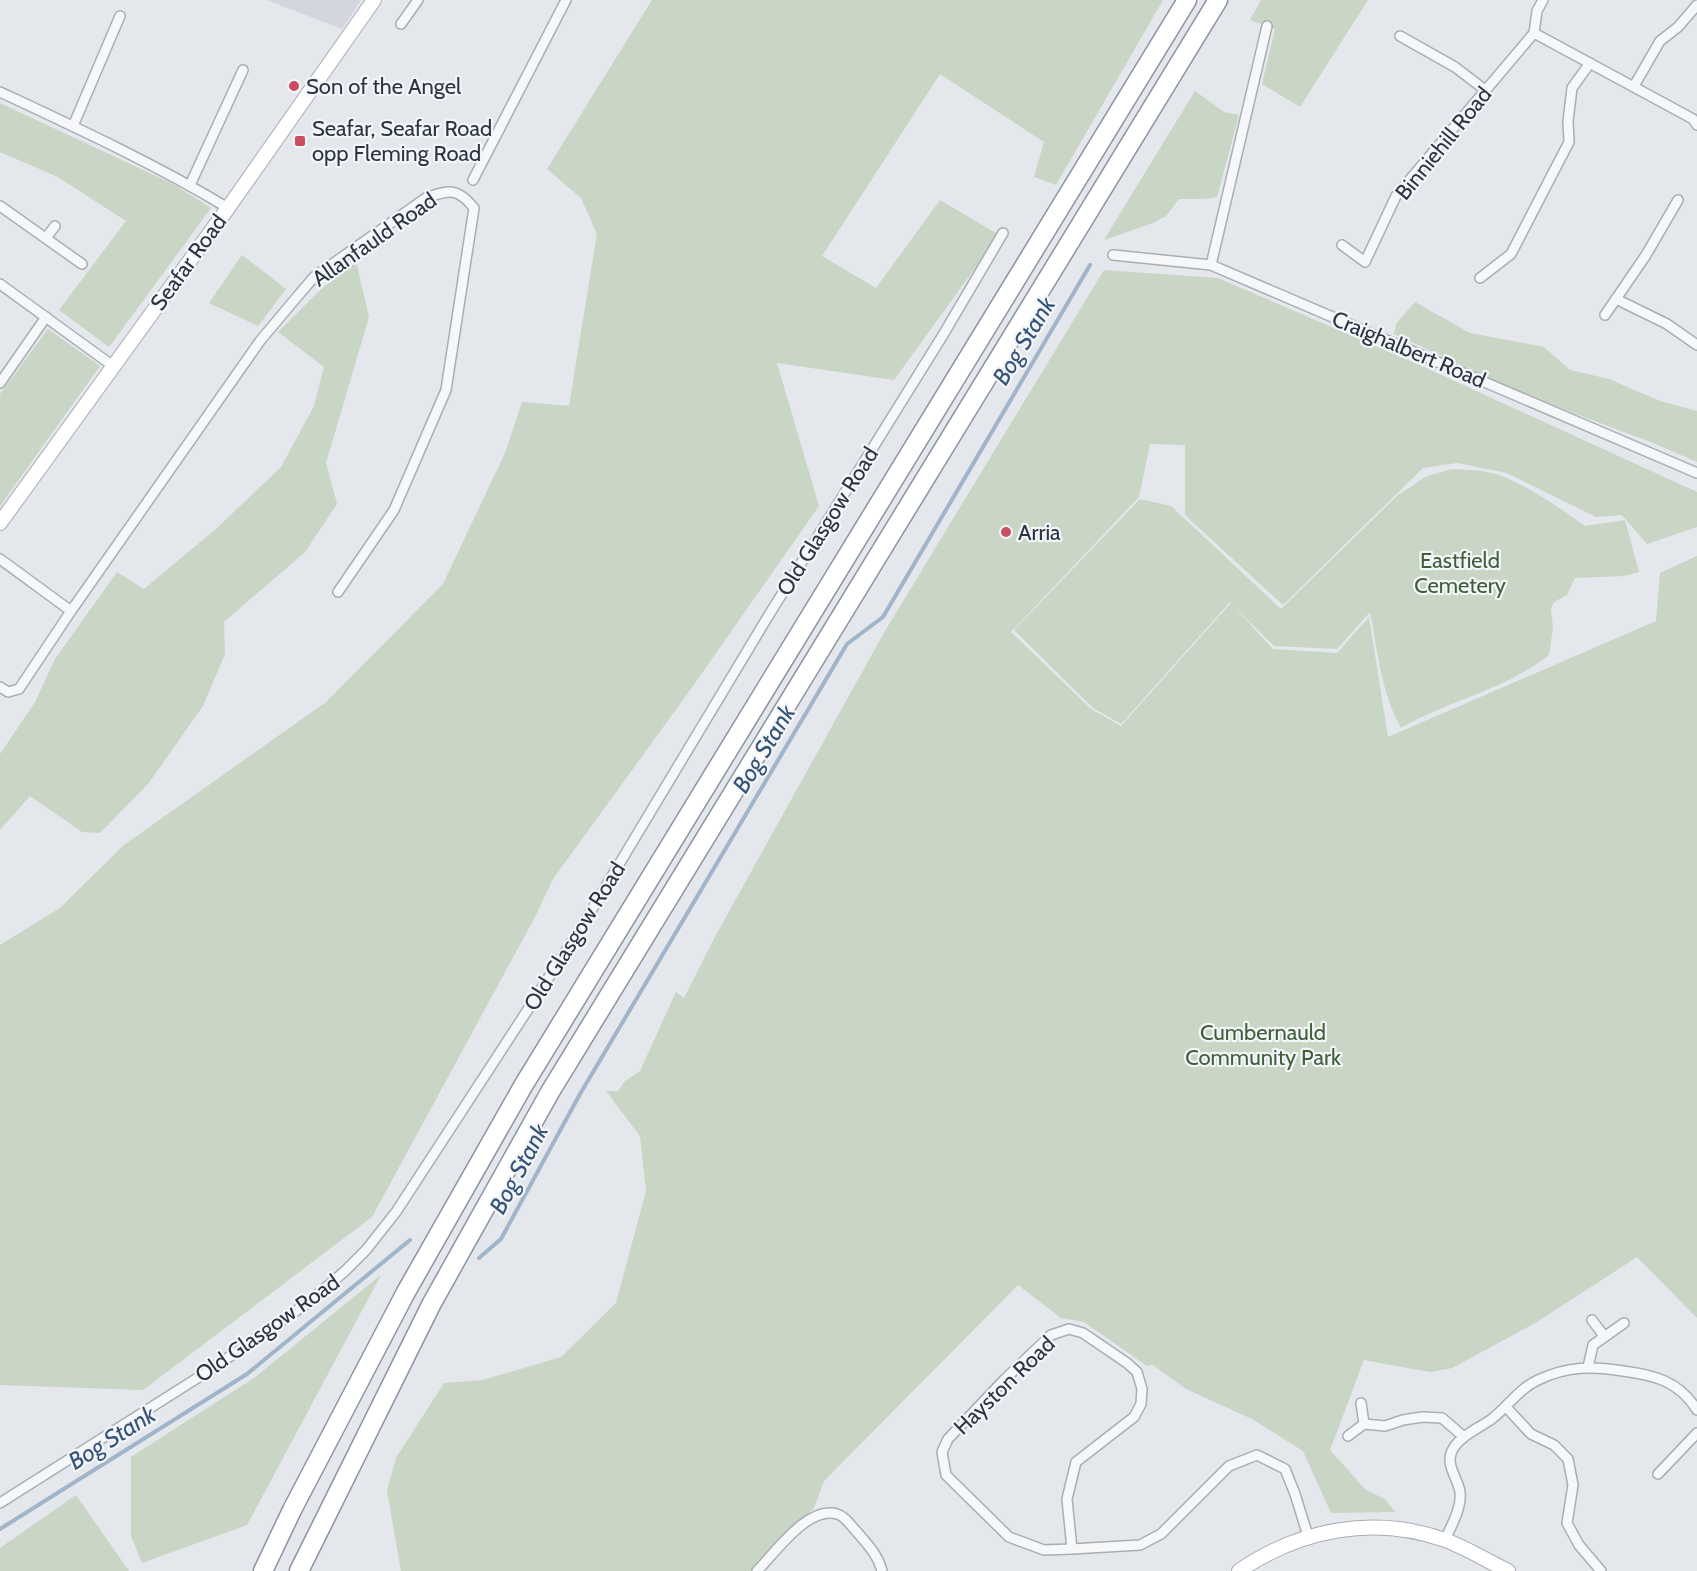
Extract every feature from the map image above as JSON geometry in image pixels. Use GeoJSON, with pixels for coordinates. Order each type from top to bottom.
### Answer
{"type":"FeatureCollection","features":[{"type":"Feature","properties":{"kind":"highway"},"geometry":{"type":"LineString","coordinates":[[263,1571],[292,1509],[406,1292],[523,1086],[1187,0]]}},
{"type":"Feature","properties":{"kind":"highway"},"geometry":{"type":"LineString","coordinates":[[299,1571],[432,1303],[550,1092],[1218,0]]}},
{"type":"Feature","properties":{"kind":"street","name":"Seafar Road"},"geometry":{"type":"LineString","coordinates":[[0,524],[228,208],[374,0]]}},
{"type":"Feature","properties":{"kind":"street"},"geometry":{"type":"LineString","coordinates":[[401,24],[418,0]]}},
{"type":"Feature","properties":{"kind":"street"},"geometry":{"type":"LineString","coordinates":[[473,180],[566,0]]}},
{"type":"Feature","properties":{"kind":"street","name":"Binniehill Road"},"geometry":{"type":"LineString","coordinates":[[1341,245],[1365,262],[1396,196],[1534,33],[1537,11],[1543,0]]}},
{"type":"Feature","properties":{"kind":"street"},"geometry":{"type":"LineString","coordinates":[[1634,86],[1660,41],[1678,27],[1697,5]]}},
{"type":"Feature","properties":{"kind":"street"},"geometry":{"type":"LineString","coordinates":[[74,126],[120,16]]}},
{"type":"Feature","properties":{"kind":"street"},"geometry":{"type":"LineString","coordinates":[[1211,265],[1267,26]]}},
{"type":"Feature","properties":{"kind":"street"},"geometry":{"type":"LineString","coordinates":[[1534,33],[1693,119],[1697,125]]}},
{"type":"Feature","properties":{"kind":"street"},"geometry":{"type":"LineString","coordinates":[[1400,36],[1455,67],[1485,90]]}},
{"type":"Feature","properties":{"kind":"street"},"geometry":{"type":"LineString","coordinates":[[1480,278],[1511,254],[1569,142],[1568,121],[1572,88],[1590,63]]}},
{"type":"Feature","properties":{"kind":"street"},"geometry":{"type":"LineString","coordinates":[[190,185],[243,70]]}},
{"type":"Feature","properties":{"kind":"street"},"geometry":{"type":"LineString","coordinates":[[0,92],[74,126],[190,185],[228,208]]}},
{"type":"Feature","properties":{"kind":"street","name":"Allanfauld Road"},"geometry":{"type":"LineString","coordinates":[[0,687],[8,692],[19,689],[260,340],[306,286],[426,198],[446,191],[464,196],[474,208],[446,390],[394,510],[338,592]]}},
{"type":"Feature","properties":{"kind":"street"},"geometry":{"type":"LineString","coordinates":[[1605,315],[1647,255],[1678,200]]}},
{"type":"Feature","properties":{"kind":"street"},"geometry":{"type":"LineString","coordinates":[[0,206],[82,264]]}},
{"type":"Feature","properties":{"kind":"street"},"geometry":{"type":"LineString","coordinates":[[46,238],[55,226]]}},
{"type":"Feature","properties":{"kind":"street","name":"Old Glasgow Road"},"geometry":{"type":"LineString","coordinates":[[0,1503],[210,1370],[309,1302],[345,1272],[373,1243],[396,1212],[579,931],[767,618],[944,335],[1003,233]]}},
{"type":"Feature","properties":{"kind":"street","name":"Craighalbert Road"},"geometry":{"type":"LineString","coordinates":[[1113,255],[1211,265],[1697,473]]}},
{"type":"Feature","properties":{"kind":"street"},"geometry":{"type":"LineString","coordinates":[[0,284],[113,366]]}},
{"type":"Feature","properties":{"kind":"street"},"geometry":{"type":"LineString","coordinates":[[1616,299],[1667,324],[1697,345]]}},
{"type":"Feature","properties":{"kind":"street"},"geometry":{"type":"LineString","coordinates":[[0,383],[46,317]]}},
{"type":"Feature","properties":{"kind":"street"},"geometry":{"type":"LineString","coordinates":[[0,559],[71,611]]}},
{"type":"Feature","properties":{"kind":"street"},"geometry":{"type":"LineString","coordinates":[[1592,1320],[1604,1336]]}},
{"type":"Feature","properties":{"kind":"street"},"geometry":{"type":"LineString","coordinates":[[1588,1366],[1593,1345],[1624,1323]]}},
{"type":"Feature","properties":{"kind":"street","name":"Hayston Road"},"geometry":{"type":"LineString","coordinates":[[1072,1549],[1067,1499],[1076,1462],[1134,1417],[1141,1404],[1142,1389],[1137,1372],[1127,1363],[1083,1333],[1069,1329],[1051,1335],[1004,1380],[948,1439],[942,1452],[946,1475],[1009,1537],[1044,1550],[1072,1549],[1140,1545],[1161,1534],[1229,1466],[1257,1455],[1284,1469],[1295,1494],[1308,1536]]}},
{"type":"Feature","properties":{"kind":"street"},"geometry":{"type":"LineString","coordinates":[[1446,1540],[1459,1504],[1460,1494],[1451,1470],[1452,1450],[1464,1437],[1506,1407],[1537,1380],[1571,1368],[1588,1366],[1657,1376],[1675,1386],[1697,1410]]}},
{"type":"Feature","properties":{"kind":"street"},"geometry":{"type":"LineString","coordinates":[[1361,1403],[1365,1424]]}},
{"type":"Feature","properties":{"kind":"street"},"geometry":{"type":"LineString","coordinates":[[1506,1407],[1531,1434],[1554,1445],[1568,1459],[1573,1485],[1567,1523],[1579,1545],[1600,1571]]}},
{"type":"Feature","properties":{"kind":"street"},"geometry":{"type":"LineString","coordinates":[[1348,1436],[1365,1424],[1385,1426],[1413,1418],[1442,1418],[1464,1437]]}},
{"type":"Feature","properties":{"kind":"street"},"geometry":{"type":"LineString","coordinates":[[1658,1474],[1697,1433]]}},
{"type":"Feature","properties":{"kind":"street"},"geometry":{"type":"LineString","coordinates":[[757,1571],[807,1519],[825,1513],[836,1513],[844,1517],[875,1552],[882,1571]]}},
{"type":"Feature","properties":{"kind":"street"},"geometry":{"type":"LineString","coordinates":[[1239,1571],[1262,1556],[1308,1536],[1352,1528],[1388,1528],[1417,1532],[1446,1540],[1496,1568],[1508,1571]]}},
{"type":"Feature","properties":{"kind":"shaded area"},"geometry":{"type":"Polygon","coordinates":[[[267,0],[361,0],[342,29],[267,0]]]}},
{"type":"Feature","properties":{"kind":"green space"},"geometry":{"type":"Polygon","coordinates":[[[652,0],[1163,0],[1056,185],[1034,177],[1044,142],[940,74],[822,256],[876,288],[940,200],[999,235],[894,380],[777,363],[819,506],[693,686],[553,879],[535,917],[372,1217],[143,1390],[0,1385],[0,945],[60,908],[124,845],[326,702],[443,584],[505,453],[522,402],[569,406],[597,234],[581,198],[547,169],[652,0]]]}},
{"type":"Feature","properties":{"kind":"green space"},"geometry":{"type":"Polygon","coordinates":[[[1261,0],[1368,0],[1300,107],[1262,84],[1275,29],[1250,20],[1261,0]]]}},
{"type":"Feature","properties":{"kind":"green space"},"geometry":{"type":"Polygon","coordinates":[[[1195,91],[1224,112],[1239,115],[1217,197],[1179,199],[1166,216],[1153,223],[1104,240],[1195,91]]]}},
{"type":"Feature","properties":{"kind":"green space"},"geometry":{"type":"Polygon","coordinates":[[[0,103],[173,184],[211,208],[109,347],[59,310],[126,221],[58,177],[0,152],[0,103]]]}},
{"type":"Feature","properties":{"kind":"green space"},"geometry":{"type":"Polygon","coordinates":[[[242,255],[286,289],[258,326],[209,303],[242,255]]]}},
{"type":"Feature","properties":{"kind":"green space"},"geometry":{"type":"Polygon","coordinates":[[[356,262],[369,317],[326,463],[337,504],[305,552],[224,622],[225,654],[203,706],[148,784],[100,833],[82,832],[30,796],[0,830],[0,754],[35,702],[55,659],[117,572],[144,589],[216,529],[281,467],[314,406],[324,367],[278,332],[320,290],[356,262]]]}},
{"type":"Feature","properties":{"kind":"green space","name":"Cumbernauld Community Park"},"geometry":{"type":"Polygon","coordinates":[[[1104,270],[1218,278],[1424,367],[1697,492],[1697,527],[1647,544],[1622,515],[1596,517],[1507,473],[1457,463],[1423,468],[1283,605],[1185,515],[1185,445],[1150,444],[1139,497],[1011,632],[1091,709],[1121,726],[1231,603],[1273,649],[1337,653],[1369,617],[1388,737],[1656,621],[1660,573],[1697,556],[1697,1318],[1637,1257],[1537,1322],[1452,1368],[1430,1372],[1364,1360],[1330,1450],[1365,1489],[1386,1500],[1395,1512],[1331,1513],[1303,1451],[1252,1419],[1186,1389],[1153,1365],[1147,1366],[1084,1322],[1061,1318],[1018,1285],[824,1481],[814,1508],[752,1571],[401,1571],[387,1491],[396,1458],[444,1383],[483,1380],[561,1357],[616,1303],[646,1191],[640,1136],[606,1091],[618,1091],[625,1081],[640,1071],[676,992],[684,998],[717,933],[885,631],[1104,270]]]}},
{"type":"Feature","properties":{"kind":"green space"},"geometry":{"type":"Polygon","coordinates":[[[1415,302],[1470,333],[1544,347],[1570,370],[1609,379],[1660,401],[1697,411],[1697,462],[1526,395],[1394,334],[1396,324],[1415,302]]]}},
{"type":"Feature","properties":{"kind":"green space"},"geometry":{"type":"Polygon","coordinates":[[[48,329],[100,366],[0,506],[0,394],[48,329]]]}},
{"type":"Feature","properties":{"kind":"green space","name":"Eastfield Cemetery"},"geometry":{"type":"Polygon","coordinates":[[[1452,469],[1485,472],[1504,477],[1536,493],[1585,526],[1625,520],[1639,572],[1624,576],[1575,578],[1567,595],[1554,602],[1551,608],[1553,628],[1549,655],[1514,677],[1401,728],[1385,686],[1370,612],[1337,649],[1274,646],[1230,602],[1121,724],[1093,708],[1014,630],[1140,499],[1171,506],[1281,609],[1398,495],[1427,476],[1452,469]]]}},
{"type":"Feature","properties":{"kind":"green space"},"geometry":{"type":"Polygon","coordinates":[[[381,1275],[247,1525],[142,1563],[131,1536],[131,1457],[254,1378],[381,1275]]]}},
{"type":"Feature","properties":{"kind":"green space"},"geometry":{"type":"Polygon","coordinates":[[[76,1495],[129,1571],[0,1571],[0,1548],[76,1495]]]}},
{"type":"Feature","properties":{"kind":"waterway","name":"Bog Stank"},"geometry":{"type":"LineString","coordinates":[[479,1258],[501,1239],[580,1094],[847,644],[883,617],[1090,265]]}},
{"type":"Feature","properties":{"kind":"waterway","name":"Bog Stank"},"geometry":{"type":"LineString","coordinates":[[0,1529],[247,1374],[410,1240]]}},
{"type":"Feature","properties":{"kind":"place","name":"Son of the Angel"},"geometry":{"type":"Point","coordinates":[294,86]}},
{"type":"Feature","properties":{"kind":"place","name":"Seafar, Seafar Road opp Fleming Road"},"geometry":{"type":"Point","coordinates":[300,141]}},
{"type":"Feature","properties":{"kind":"place","name":"Arria"},"geometry":{"type":"Point","coordinates":[1006,532]}}]}
